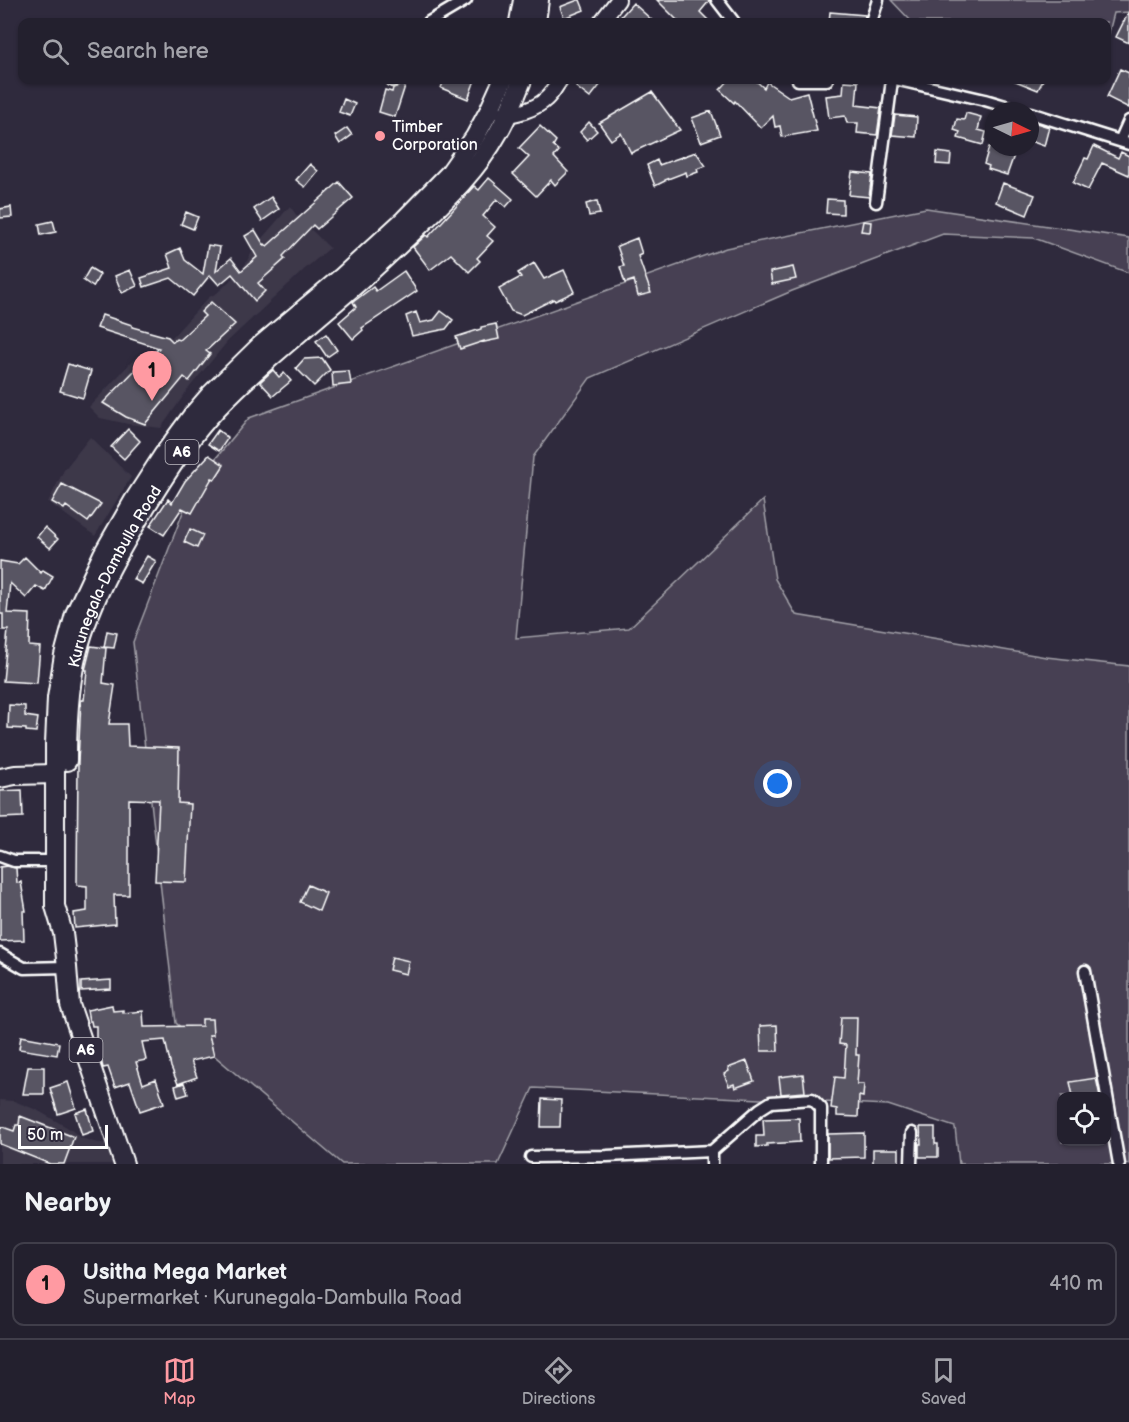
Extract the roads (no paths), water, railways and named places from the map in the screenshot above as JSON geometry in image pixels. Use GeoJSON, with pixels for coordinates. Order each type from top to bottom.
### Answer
{"type":"FeatureCollection","features":[{"type":"Feature","properties":{"kind":"main road"},"geometry":{"type":"LineString","coordinates":[[520,18],[523,0]]}},
{"type":"Feature","properties":{"kind":"main road"},"geometry":{"type":"LineString","coordinates":[[537,18],[539,0]]}},
{"type":"Feature","properties":{"kind":"main road","name":"Kurunegala-Dambulla Road"},"geometry":{"type":"LineString","coordinates":[[124,1164],[70,1005],[63,933],[55,906],[55,726],[64,655],[75,614],[120,524],[164,454],[198,408],[260,346],[341,278],[404,220],[449,174],[475,137],[501,84]]}},
{"type":"Feature","properties":{"kind":"main road","name":"Kurunegala-Dambulla Road"},"geometry":{"type":"LineString","coordinates":[[63,933],[66,909],[70,686],[84,631],[114,560],[161,481],[216,409],[442,204],[476,167],[508,116],[520,84]]}},
{"type":"Feature","properties":{"kind":"main road"},"geometry":{"type":"LineString","coordinates":[[0,778],[15,775],[55,774]]}},
{"type":"Feature","properties":{"kind":"street"},"geometry":{"type":"LineString","coordinates":[[436,18],[466,0]]}},
{"type":"Feature","properties":{"kind":"street"},"geometry":{"type":"LineString","coordinates":[[604,18],[618,0]]}},
{"type":"Feature","properties":{"kind":"street"},"geometry":{"type":"LineString","coordinates":[[717,0],[731,18]]}},
{"type":"Feature","properties":{"kind":"street"},"geometry":{"type":"LineString","coordinates":[[872,18],[878,0]]}},
{"type":"Feature","properties":{"kind":"street"},"geometry":{"type":"LineString","coordinates":[[489,111],[508,116],[527,110],[546,100],[557,84]]}},
{"type":"Feature","properties":{"kind":"street"},"geometry":{"type":"LineString","coordinates":[[876,202],[891,84]]}},
{"type":"Feature","properties":{"kind":"street"},"geometry":{"type":"LineString","coordinates":[[916,84],[993,102]]}},
{"type":"Feature","properties":{"kind":"street"},"geometry":{"type":"LineString","coordinates":[[1039,116],[1125,142],[1129,121]]}},
{"type":"Feature","properties":{"kind":"street"},"geometry":{"type":"LineString","coordinates":[[0,856],[14,861],[55,861]]}},
{"type":"Feature","properties":{"kind":"street"},"geometry":{"type":"LineString","coordinates":[[0,954],[24,968],[67,967]]}},
{"type":"Feature","properties":{"kind":"street"},"geometry":{"type":"LineString","coordinates":[[1085,971],[1119,1164]]}},
{"type":"Feature","properties":{"kind":"street"},"geometry":{"type":"LineString","coordinates":[[531,1157],[607,1160],[712,1151],[771,1102],[812,1099],[821,1108],[821,1164]]}},
{"type":"Feature","properties":{"kind":"street"},"geometry":{"type":"LineString","coordinates":[[912,1133],[912,1164]]}},
{"type":"Feature","properties":{"kind":"street"},"geometry":{"type":"LineString","coordinates":[[712,1151],[712,1164]]}},
{"type":"Feature","properties":{"kind":"place","name":"Timber Corporation"},"geometry":{"type":"Point","coordinates":[380,136]}},
{"type":"Feature","properties":{"kind":"place","name":"Usitha Mega Market"},"geometry":{"type":"Point","coordinates":[152,401]}}]}
